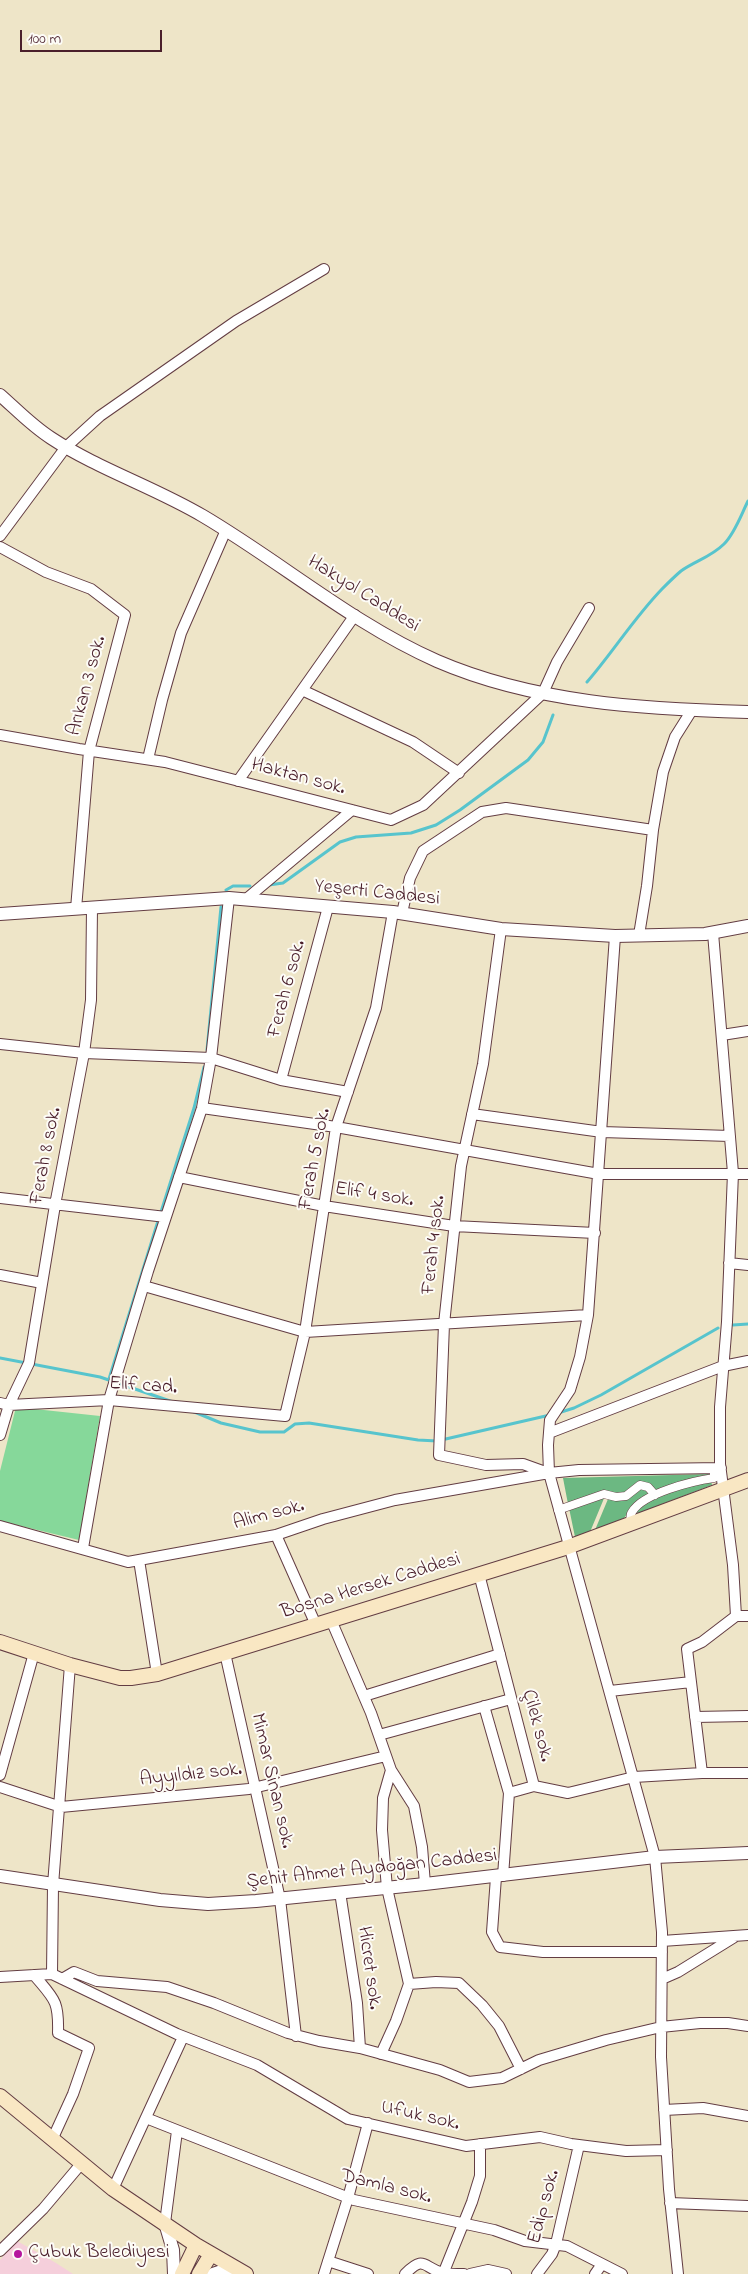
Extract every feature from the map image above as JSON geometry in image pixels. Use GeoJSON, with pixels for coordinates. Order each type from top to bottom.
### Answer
{"type":"FeatureCollection","features":[{"type":"Feature","properties":{"kind":"main road","name":"Bosna Hersek Caddesi"},"geometry":{"type":"LineString","coordinates":[[0,1642],[70,1665],[120,1678],[158,1674],[568,1547],[748,1480]]}},
{"type":"Feature","properties":{"kind":"main road"},"geometry":{"type":"LineString","coordinates":[[0,2096],[113,2189],[196,2245],[240,2271]]}},
{"type":"Feature","properties":{"kind":"main road"},"geometry":{"type":"LineString","coordinates":[[182,2274],[196,2245]]}},
{"type":"Feature","properties":{"kind":"main road"},"geometry":{"type":"LineString","coordinates":[[199,2274],[210,2254]]}},
{"type":"Feature","properties":{"kind":"street"},"geometry":{"type":"LineString","coordinates":[[0,536],[66,447],[100,416],[236,321],[324,269]]}},
{"type":"Feature","properties":{"kind":"street","name":"Hakyol Caddesi"},"geometry":{"type":"LineString","coordinates":[[0,394],[49,437],[162,494],[226,530],[355,615],[436,660],[490,680],[543,694],[608,703],[692,710],[748,712]]}},
{"type":"Feature","properties":{"kind":"street"},"geometry":{"type":"LineString","coordinates":[[148,759],[181,633],[226,530]]}},
{"type":"Feature","properties":{"kind":"street","name":"Arıkan 3 sok."},"geometry":{"type":"LineString","coordinates":[[0,547],[46,572],[91,589],[125,614],[89,751],[76,909]]}},
{"type":"Feature","properties":{"kind":"street"},"geometry":{"type":"LineString","coordinates":[[543,694],[557,662],[590,608]]}},
{"type":"Feature","properties":{"kind":"street"},"geometry":{"type":"LineString","coordinates":[[238,781],[355,615]]}},
{"type":"Feature","properties":{"kind":"street"},"geometry":{"type":"LineString","coordinates":[[302,690],[413,742],[459,773]]}},
{"type":"Feature","properties":{"kind":"street","name":"Haktan sok."},"geometry":{"type":"LineString","coordinates":[[0,735],[89,751],[148,759],[391,820],[423,804],[543,694]]}},
{"type":"Feature","properties":{"kind":"street"},"geometry":{"type":"LineString","coordinates":[[639,936],[648,886],[653,830],[666,760],[675,737],[692,710]]}},
{"type":"Feature","properties":{"kind":"street","name":"Ferah 5 sok."},"geometry":{"type":"LineString","coordinates":[[284,1416],[305,1332],[336,1127],[376,1008],[398,913],[410,878],[423,851],[482,812],[506,808],[653,830]]}},
{"type":"Feature","properties":{"kind":"street"},"geometry":{"type":"LineString","coordinates":[[245,900],[352,810]]}},
{"type":"Feature","properties":{"kind":"street"},"geometry":{"type":"LineString","coordinates":[[83,1548],[110,1400],[144,1286],[202,1108],[211,1058],[230,898]]}},
{"type":"Feature","properties":{"kind":"street","name":"Yeşerti Caddesi"},"geometry":{"type":"LineString","coordinates":[[0,914],[230,898],[398,913],[501,929],[616,936],[713,933],[748,926]]}},
{"type":"Feature","properties":{"kind":"street","name":"Ferah 6 sok."},"geometry":{"type":"LineString","coordinates":[[281,1080],[328,907]]}},
{"type":"Feature","properties":{"kind":"street","name":"Ferah 8 sok."},"geometry":{"type":"LineString","coordinates":[[0,1435],[5,1404],[29,1363],[55,1205],[84,1054],[91,1000],[92,908]]}},
{"type":"Feature","properties":{"kind":"street","name":"Ferah 4 sok."},"geometry":{"type":"LineString","coordinates":[[501,929],[483,1064],[464,1150],[454,1226],[444,1324],[439,1455],[486,1465],[523,1464],[549,1474]]}},
{"type":"Feature","properties":{"kind":"street"},"geometry":{"type":"LineString","coordinates":[[631,1524],[630,1516],[632,1511],[655,1495],[688,1483],[714,1478],[717,1468],[733,1173],[713,933]]}},
{"type":"Feature","properties":{"kind":"street"},"geometry":{"type":"LineString","coordinates":[[616,936],[588,1315],[580,1357],[570,1390],[550,1420],[549,1474],[655,1857],[662,1941],[664,2110],[670,2203],[678,2274]]}},
{"type":"Feature","properties":{"kind":"street"},"geometry":{"type":"LineString","coordinates":[[722,1035],[748,1032]]}},
{"type":"Feature","properties":{"kind":"street"},"geometry":{"type":"LineString","coordinates":[[0,1044],[84,1054],[211,1058],[281,1080],[348,1092]]}},
{"type":"Feature","properties":{"kind":"street"},"geometry":{"type":"LineString","coordinates":[[202,1108],[336,1127],[599,1174],[748,1174]]}},
{"type":"Feature","properties":{"kind":"street"},"geometry":{"type":"LineString","coordinates":[[472,1114],[602,1132],[730,1136]]}},
{"type":"Feature","properties":{"kind":"street","name":"Elif 4 sok."},"geometry":{"type":"LineString","coordinates":[[180,1176],[324,1206],[454,1226],[595,1233]]}},
{"type":"Feature","properties":{"kind":"street"},"geometry":{"type":"LineString","coordinates":[[0,1198],[166,1218]]}},
{"type":"Feature","properties":{"kind":"street"},"geometry":{"type":"LineString","coordinates":[[729,1263],[748,1265]]}},
{"type":"Feature","properties":{"kind":"street"},"geometry":{"type":"LineString","coordinates":[[0,1275],[42,1283]]}},
{"type":"Feature","properties":{"kind":"street"},"geometry":{"type":"LineString","coordinates":[[144,1286],[305,1332],[588,1315]]}},
{"type":"Feature","properties":{"kind":"street"},"geometry":{"type":"LineString","coordinates":[[549,1433],[723,1366],[748,1361]]}},
{"type":"Feature","properties":{"kind":"street","name":"Elif cad."},"geometry":{"type":"LineString","coordinates":[[5,1404],[110,1400],[284,1416]]}},
{"type":"Feature","properties":{"kind":"street"},"geometry":{"type":"LineString","coordinates":[[717,1468],[733,1565],[736,1616]]}},
{"type":"Feature","properties":{"kind":"street","name":"Alim sok."},"geometry":{"type":"LineString","coordinates":[[0,1526],[128,1562],[276,1535],[323,1519],[395,1500],[549,1474],[579,1470],[717,1468]]}},
{"type":"Feature","properties":{"kind":"street"},"geometry":{"type":"LineString","coordinates":[[558,1510],[604,1494],[616,1497],[626,1496],[640,1485],[648,1487],[655,1495]]}},
{"type":"Feature","properties":{"kind":"street"},"geometry":{"type":"LineString","coordinates":[[276,1535],[316,1625]]}},
{"type":"Feature","properties":{"kind":"street"},"geometry":{"type":"LineString","coordinates":[[139,1560],[158,1674]]}},
{"type":"Feature","properties":{"kind":"street","name":"Çilek sok."},"geometry":{"type":"LineString","coordinates":[[479,1574],[534,1786],[568,1793],[634,1776],[748,1773]]}},
{"type":"Feature","properties":{"kind":"street"},"geometry":{"type":"LineString","coordinates":[[702,1773],[687,1649],[702,1642],[736,1616],[748,1616]]}},
{"type":"Feature","properties":{"kind":"street"},"geometry":{"type":"LineString","coordinates":[[331,1620],[364,1696],[391,1770],[414,1806],[422,1847],[425,1884]]}},
{"type":"Feature","properties":{"kind":"street"},"geometry":{"type":"LineString","coordinates":[[0,1775],[34,1653]]}},
{"type":"Feature","properties":{"kind":"street","name":"Mimar Sinan sok."},"geometry":{"type":"LineString","coordinates":[[225,1653],[280,1899],[296,2036]]}},
{"type":"Feature","properties":{"kind":"street"},"geometry":{"type":"LineString","coordinates":[[364,1696],[500,1654]]}},
{"type":"Feature","properties":{"kind":"street"},"geometry":{"type":"LineString","coordinates":[[52,1974],[53,1885],[70,1665]]}},
{"type":"Feature","properties":{"kind":"street"},"geometry":{"type":"LineString","coordinates":[[610,1691],[691,1682]]}},
{"type":"Feature","properties":{"kind":"street"},"geometry":{"type":"LineString","coordinates":[[379,1735],[511,1699]]}},
{"type":"Feature","properties":{"kind":"street"},"geometry":{"type":"LineString","coordinates":[[484,1706],[509,1793],[492,1932],[500,1947],[543,1952],[662,1952]]}},
{"type":"Feature","properties":{"kind":"street"},"geometry":{"type":"LineString","coordinates":[[695,1717],[748,1716]]}},
{"type":"Feature","properties":{"kind":"street","name":"Ayyıldız sok."},"geometry":{"type":"LineString","coordinates":[[0,1787],[60,1807],[255,1787],[386,1756]]}},
{"type":"Feature","properties":{"kind":"street"},"geometry":{"type":"LineString","coordinates":[[381,2054],[396,2021],[409,1984],[387,1888],[382,1830],[383,1798],[391,1770]]}},
{"type":"Feature","properties":{"kind":"street"},"geometry":{"type":"LineString","coordinates":[[509,1793],[534,1786]]}},
{"type":"Feature","properties":{"kind":"street","name":"Şehit Ahmet Aydoğan Caddesi"},"geometry":{"type":"LineString","coordinates":[[0,1876],[190,1903],[280,1899],[499,1876],[655,1857],[748,1853]]}},
{"type":"Feature","properties":{"kind":"street","name":"Hicret sok."},"geometry":{"type":"LineString","coordinates":[[340,1892],[357,2003],[360,2048]]}},
{"type":"Feature","properties":{"kind":"street"},"geometry":{"type":"LineString","coordinates":[[662,1941],[748,1934]]}},
{"type":"Feature","properties":{"kind":"street"},"geometry":{"type":"LineString","coordinates":[[662,1979],[678,1972],[736,1936]]}},
{"type":"Feature","properties":{"kind":"street"},"geometry":{"type":"LineString","coordinates":[[62,1979],[74,1972],[97,1980],[167,1988],[214,2003],[296,2036],[360,2048],[440,2070],[469,2082],[502,2078],[539,2060],[606,2040],[662,2027],[700,2023],[728,2023],[748,2026]]}},
{"type":"Feature","properties":{"kind":"street","name":"Ufuk sok."},"geometry":{"type":"LineString","coordinates":[[0,1977],[52,1974],[183,2037],[257,2065],[348,2119],[466,2146],[540,2137],[579,2145],[626,2151],[667,2150]]}},
{"type":"Feature","properties":{"kind":"street"},"geometry":{"type":"LineString","coordinates":[[34,1975],[55,2000],[58,2010],[58,2033],[89,2048],[73,2094],[52,2140]]}},
{"type":"Feature","properties":{"kind":"street"},"geometry":{"type":"LineString","coordinates":[[409,1984],[459,1983],[482,2005],[499,2026],[521,2069]]}},
{"type":"Feature","properties":{"kind":"street"},"geometry":{"type":"LineString","coordinates":[[113,2189],[183,2037]]}},
{"type":"Feature","properties":{"kind":"street"},"geometry":{"type":"LineString","coordinates":[[664,2110],[703,2108],[748,2116]]}},
{"type":"Feature","properties":{"kind":"street","name":"Damla sok."},"geometry":{"type":"LineString","coordinates":[[146,2118],[348,2198],[494,2230],[525,2240],[567,2246],[622,2274]]}},
{"type":"Feature","properties":{"kind":"street"},"geometry":{"type":"LineString","coordinates":[[324,2274],[348,2198],[368,2123]]}},
{"type":"Feature","properties":{"kind":"street"},"geometry":{"type":"LineString","coordinates":[[174,2274],[173,2250],[165,2223],[177,2131]]}},
{"type":"Feature","properties":{"kind":"street"},"geometry":{"type":"LineString","coordinates":[[443,2274],[480,2176],[480,2144]]}},
{"type":"Feature","properties":{"kind":"street","name":"Edip sok."},"geometry":{"type":"LineString","coordinates":[[536,2274],[552,2254],[556,2244],[579,2145]]}},
{"type":"Feature","properties":{"kind":"street"},"geometry":{"type":"LineString","coordinates":[[0,2251],[43,2209],[81,2164]]}},
{"type":"Feature","properties":{"kind":"street"},"geometry":{"type":"LineString","coordinates":[[670,2203],[748,2206]]}},
{"type":"Feature","properties":{"kind":"street"},"geometry":{"type":"LineString","coordinates":[[328,2261],[368,2274]]}},
{"type":"Feature","properties":{"kind":"street"},"geometry":{"type":"LineString","coordinates":[[405,2274],[414,2264],[422,2262],[443,2274],[464,2274]]}},
{"type":"Feature","properties":{"kind":"street"},"geometry":{"type":"LineString","coordinates":[[595,2274],[602,2264]]}},
{"type":"Feature","properties":{"kind":"street"},"geometry":{"type":"LineString","coordinates":[[470,2274],[488,2270],[506,2274]]}},
{"type":"Feature","properties":{"kind":"street"},"geometry":{"type":"LineString","coordinates":[[213,2274],[240,2271]]}},
{"type":"Feature","properties":{"kind":"shaded area"},"geometry":{"type":"Polygon","coordinates":[[[17,2241],[73,2274],[0,2274],[0,2260],[17,2241]]]}},
{"type":"Feature","properties":{"kind":"green space"},"geometry":{"type":"Polygon","coordinates":[[[16,1407],[100,1416],[79,1540],[0,1521],[0,1471],[16,1407]]]}},
{"type":"Feature","properties":{"kind":"green space"},"geometry":{"type":"Polygon","coordinates":[[[709,1474],[710,1477],[658,1492],[648,1483],[639,1481],[626,1493],[568,1504],[563,1478],[709,1474]]]}},
{"type":"Feature","properties":{"kind":"green space"},"geometry":{"type":"Polygon","coordinates":[[[711,1480],[712,1485],[636,1514],[635,1511],[655,1496],[711,1480]]]}},
{"type":"Feature","properties":{"kind":"green space"},"geometry":{"type":"Polygon","coordinates":[[[643,1487],[650,1494],[624,1518],[595,1530],[608,1499],[616,1501],[643,1487]]]}},
{"type":"Feature","properties":{"kind":"green space"},"geometry":{"type":"Polygon","coordinates":[[[605,1496],[590,1532],[575,1537],[569,1508],[605,1496]]]}},
{"type":"Feature","properties":{"kind":"waterway"},"geometry":{"type":"LineString","coordinates":[[587,682],[662,589],[681,571],[714,552],[728,540],[748,501]]}},
{"type":"Feature","properties":{"kind":"waterway"},"geometry":{"type":"LineString","coordinates":[[269,885],[283,883],[340,842],[356,837],[411,833],[436,825],[460,810],[528,760],[543,742],[553,715]]}},
{"type":"Feature","properties":{"kind":"waterway"},"geometry":{"type":"LineString","coordinates":[[226,890],[233,886],[250,886]]}},
{"type":"Feature","properties":{"kind":"waterway"},"geometry":{"type":"LineString","coordinates":[[207,1050],[221,907]]}},
{"type":"Feature","properties":{"kind":"waterway"},"geometry":{"type":"LineString","coordinates":[[161,1212],[194,1108],[204,1067]]}},
{"type":"Feature","properties":{"kind":"waterway"},"geometry":{"type":"LineString","coordinates":[[109,1379],[158,1221]]}},
{"type":"Feature","properties":{"kind":"waterway"},"geometry":{"type":"LineString","coordinates":[[733,1325],[748,1324]]}},
{"type":"Feature","properties":{"kind":"waterway"},"geometry":{"type":"LineString","coordinates":[[558,1413],[574,1408],[601,1395],[718,1328]]}},
{"type":"Feature","properties":{"kind":"waterway"},"geometry":{"type":"LineString","coordinates":[[0,1358],[100,1377],[173,1402]]}},
{"type":"Feature","properties":{"kind":"waterway"},"geometry":{"type":"LineString","coordinates":[[192,1411],[221,1423],[260,1432],[284,1432],[295,1424],[309,1423],[418,1440],[437,1441],[550,1415]]}},
{"type":"Feature","properties":{"kind":"place","name":"Çubuk Belediyesi"},"geometry":{"type":"Point","coordinates":[18,2254]}}]}
